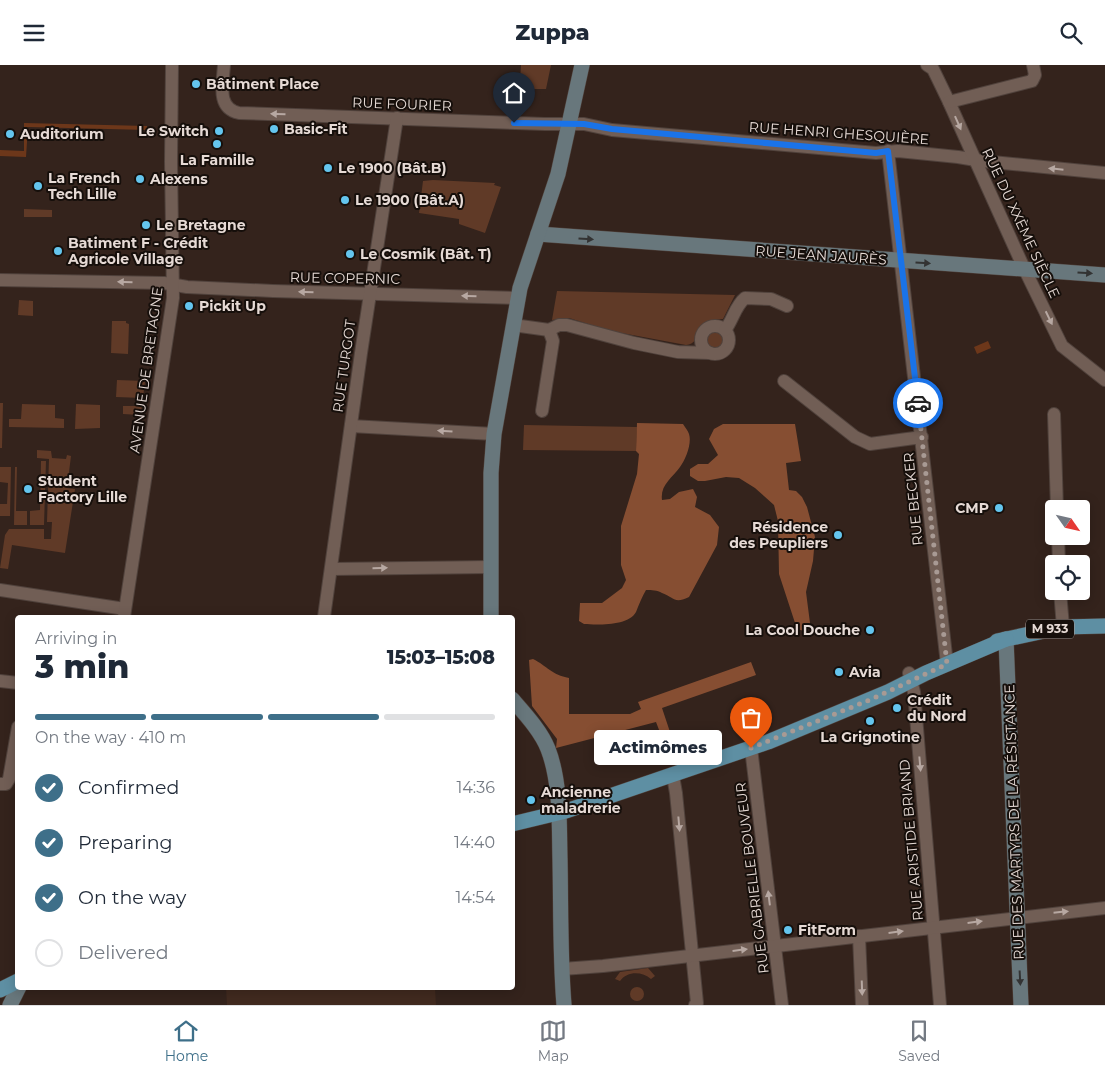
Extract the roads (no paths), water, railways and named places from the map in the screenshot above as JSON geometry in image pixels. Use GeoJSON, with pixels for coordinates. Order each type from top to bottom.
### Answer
{"type":"FeatureCollection","features":[{"type":"Feature","properties":{"kind":"main road","name":"M 933"},"geometry":{"type":"LineString","coordinates":[[515,823],[558,813],[751,748],[888,692],[910,677],[946,660],[1006,639],[1063,627],[1102,627]]}},
{"type":"Feature","properties":{"kind":"main road"},"geometry":{"type":"LineString","coordinates":[[0,990],[15,982]]}},
{"type":"Feature","properties":{"kind":"street","name":"AVENUE DE BRETAGNE"},"geometry":{"type":"LineString","coordinates":[[124,613],[173,298],[172,65]]}},
{"type":"Feature","properties":{"kind":"street","name":"RUE FOURIER"},"geometry":{"type":"LineString","coordinates":[[224,65],[223,101],[226,107],[234,112],[545,124],[570,123]]}},
{"type":"Feature","properties":{"kind":"street"},"geometry":{"type":"LineString","coordinates":[[491,615],[491,473],[494,434],[517,298],[558,174],[582,65]]}},
{"type":"Feature","properties":{"kind":"street","name":"RUE DU XXÈME SIÈCLE"},"geometry":{"type":"LineString","coordinates":[[928,65],[933,69],[949,102],[1062,346],[1105,380]]}},
{"type":"Feature","properties":{"kind":"street"},"geometry":{"type":"LineString","coordinates":[[949,102],[1032,81],[1035,75],[1033,65]]}},
{"type":"Feature","properties":{"kind":"street","name":"RUE TURGOT"},"geometry":{"type":"LineString","coordinates":[[324,615],[397,118]]}},
{"type":"Feature","properties":{"kind":"street","name":"RUE HENRI GHESQUIÈRE"},"geometry":{"type":"LineString","coordinates":[[570,123],[651,133],[876,153],[898,151],[958,157],[975,161],[1105,173]]}},
{"type":"Feature","properties":{"kind":"street","name":"RUE BECKER"},"geometry":{"type":"LineString","coordinates":[[888,151],[946,660]]}},
{"type":"Feature","properties":{"kind":"street","name":"RUE JEAN JAURÈS"},"geometry":{"type":"LineString","coordinates":[[538,235],[1105,275]]}},
{"type":"Feature","properties":{"kind":"street","name":"RUE COPERNIC"},"geometry":{"type":"LineString","coordinates":[[0,280],[173,284],[196,287],[517,298]]}},
{"type":"Feature","properties":{"kind":"street"},"geometry":{"type":"LineString","coordinates":[[725,330],[732,321],[734,312],[740,302],[745,298],[772,299],[787,306]]}},
{"type":"Feature","properties":{"kind":"street"},"geometry":{"type":"LineString","coordinates":[[513,325],[549,330],[559,325],[566,325],[634,343],[678,351],[710,353],[720,353],[727,347],[729,339],[725,330],[717,326],[705,331],[703,334],[704,347],[710,353]]}},
{"type":"Feature","properties":{"kind":"street"},"geometry":{"type":"LineString","coordinates":[[542,411],[553,341],[549,330]]}},
{"type":"Feature","properties":{"kind":"street"},"geometry":{"type":"LineString","coordinates":[[784,381],[855,437],[870,444],[922,437]]}},
{"type":"Feature","properties":{"kind":"street"},"geometry":{"type":"LineString","coordinates":[[1054,414],[1057,500]]}},
{"type":"Feature","properties":{"kind":"street"},"geometry":{"type":"LineString","coordinates":[[351,426],[494,434]]}},
{"type":"Feature","properties":{"kind":"street"},"geometry":{"type":"LineString","coordinates":[[331,569],[490,567]]}},
{"type":"Feature","properties":{"kind":"street"},"geometry":{"type":"LineString","coordinates":[[0,590],[124,613]]}},
{"type":"Feature","properties":{"kind":"street"},"geometry":{"type":"LineString","coordinates":[[1061,600],[1063,627]]}},
{"type":"Feature","properties":{"kind":"street","name":"RUE DES MARTYRS DE LA RÉSISTANCE"},"geometry":{"type":"LineString","coordinates":[[1006,639],[1021,1005]]}},
{"type":"Feature","properties":{"kind":"street","name":"RUE ARISTIDE BRIAND"},"geometry":{"type":"LineString","coordinates":[[910,677],[940,1005]]}},
{"type":"Feature","properties":{"kind":"street"},"geometry":{"type":"LineString","coordinates":[[0,681],[15,683]]}},
{"type":"Feature","properties":{"kind":"street"},"geometry":{"type":"LineString","coordinates":[[515,703],[547,747],[554,774],[558,813],[564,1005]]}},
{"type":"Feature","properties":{"kind":"street"},"geometry":{"type":"LineString","coordinates":[[0,784],[6,783],[9,779],[15,744]]}},
{"type":"Feature","properties":{"kind":"street","name":"RUE GABRIELLE BOUVEUR"},"geometry":{"type":"LineString","coordinates":[[751,748],[782,1005]]}},
{"type":"Feature","properties":{"kind":"street"},"geometry":{"type":"LineString","coordinates":[[672,775],[676,793],[697,1003],[695,1005]]}},
{"type":"Feature","properties":{"kind":"street"},"geometry":{"type":"LineString","coordinates":[[562,969],[692,956],[1105,907]]}},
{"type":"Feature","properties":{"kind":"street"},"geometry":{"type":"LineString","coordinates":[[859,936],[862,1005]]}},
{"type":"Feature","properties":{"kind":"street"},"geometry":{"type":"LineString","coordinates":[[10,1005],[18,990]]}},
{"type":"Feature","properties":{"kind":"place","name":"Bâtiment Place"},"geometry":{"type":"Point","coordinates":[196,84]}},
{"type":"Feature","properties":{"kind":"place","name":"Basic-Fit"},"geometry":{"type":"Point","coordinates":[274,129]}},
{"type":"Feature","properties":{"kind":"place","name":"Le Switch"},"geometry":{"type":"Point","coordinates":[219,131]}},
{"type":"Feature","properties":{"kind":"place","name":"Auditorium"},"geometry":{"type":"Point","coordinates":[10,134]}},
{"type":"Feature","properties":{"kind":"place","name":"La Famille"},"geometry":{"type":"Point","coordinates":[217,144]}},
{"type":"Feature","properties":{"kind":"place","name":"Le 1900 (Bât.B)"},"geometry":{"type":"Point","coordinates":[328,168]}},
{"type":"Feature","properties":{"kind":"place","name":"Alexens"},"geometry":{"type":"Point","coordinates":[140,179]}},
{"type":"Feature","properties":{"kind":"place","name":"La French Tech Lille"},"geometry":{"type":"Point","coordinates":[38,186]}},
{"type":"Feature","properties":{"kind":"place","name":"Le 1900 (Bât.A)"},"geometry":{"type":"Point","coordinates":[345,200]}},
{"type":"Feature","properties":{"kind":"place","name":"Le Bretagne"},"geometry":{"type":"Point","coordinates":[146,225]}},
{"type":"Feature","properties":{"kind":"place","name":"Batiment F - Crédit Agricole Village"},"geometry":{"type":"Point","coordinates":[58,251]}},
{"type":"Feature","properties":{"kind":"place","name":"Le Cosmik (Bât. T)"},"geometry":{"type":"Point","coordinates":[350,254]}},
{"type":"Feature","properties":{"kind":"place","name":"Pickit Up"},"geometry":{"type":"Point","coordinates":[189,306]}},
{"type":"Feature","properties":{"kind":"place","name":"Student Factory Lille"},"geometry":{"type":"Point","coordinates":[28,489]}},
{"type":"Feature","properties":{"kind":"place","name":"CMP"},"geometry":{"type":"Point","coordinates":[999,508]}},
{"type":"Feature","properties":{"kind":"place","name":"Résidence des Peupliers"},"geometry":{"type":"Point","coordinates":[838,535]}},
{"type":"Feature","properties":{"kind":"place","name":"La Cool Douche"},"geometry":{"type":"Point","coordinates":[870,630]}},
{"type":"Feature","properties":{"kind":"place","name":"Avia"},"geometry":{"type":"Point","coordinates":[839,672]}},
{"type":"Feature","properties":{"kind":"place","name":"Crédit du Nord"},"geometry":{"type":"Point","coordinates":[897,708]}},
{"type":"Feature","properties":{"kind":"place","name":"La Grignotine"},"geometry":{"type":"Point","coordinates":[870,721]}},
{"type":"Feature","properties":{"kind":"place","name":"Actimômes"},"geometry":{"type":"Point","coordinates":[751,748]}},
{"type":"Feature","properties":{"kind":"place","name":"Ancienne maladrerie"},"geometry":{"type":"Point","coordinates":[531,800]}},
{"type":"Feature","properties":{"kind":"place","name":"FitForm"},"geometry":{"type":"Point","coordinates":[788,930]}}]}
